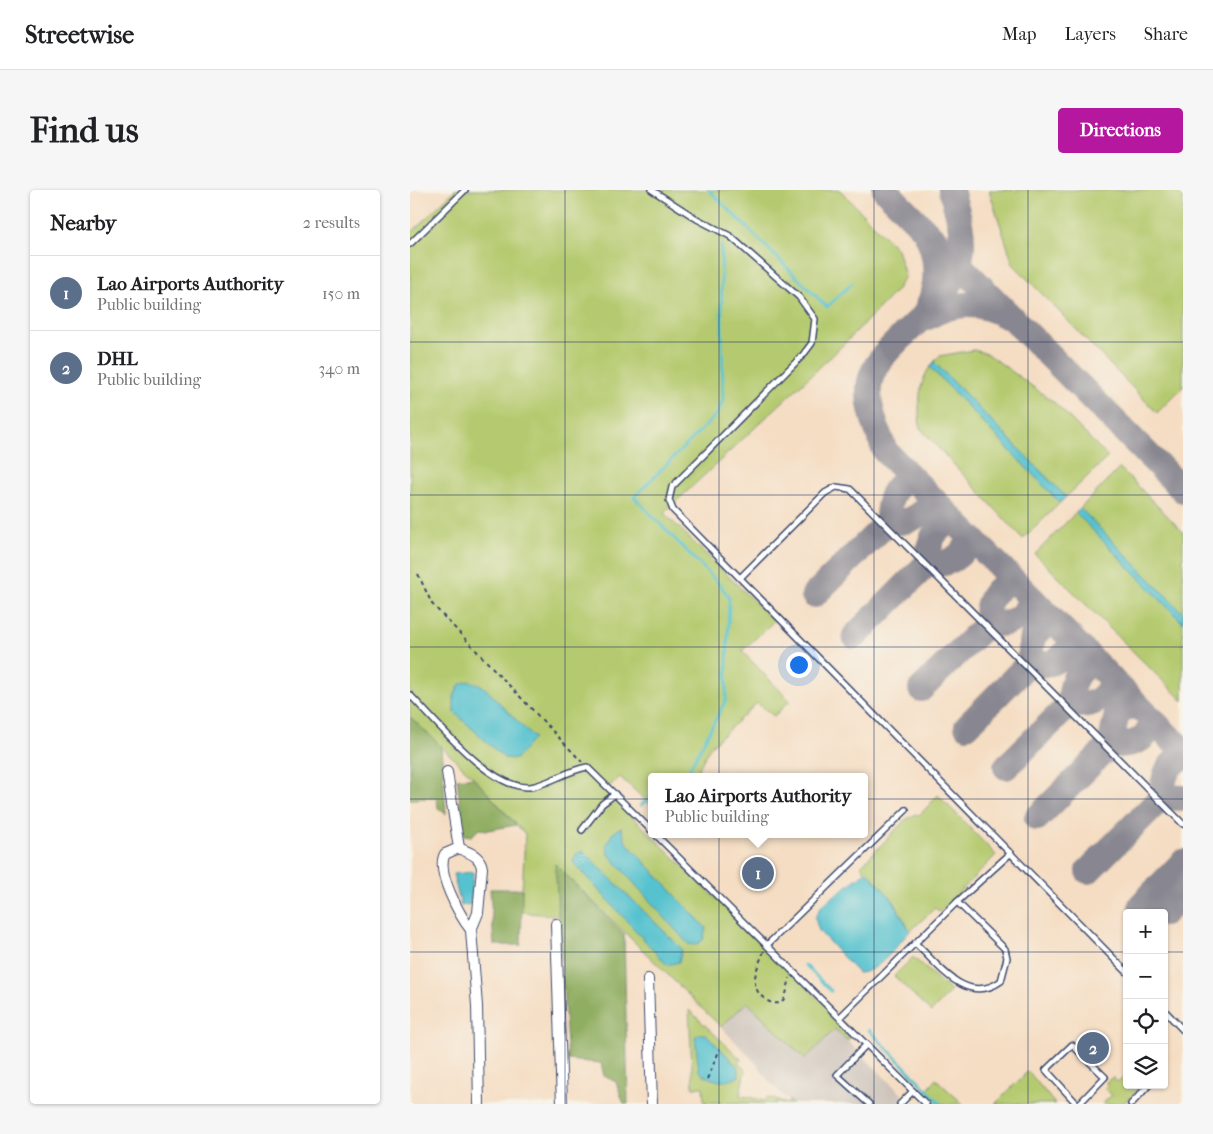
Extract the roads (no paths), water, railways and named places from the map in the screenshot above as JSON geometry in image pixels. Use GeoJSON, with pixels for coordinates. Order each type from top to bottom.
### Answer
{"type":"FeatureCollection","features":[{"type":"Feature","properties":{"kind":"street"},"geometry":{"type":"LineString","coordinates":[[447,772],[459,848]]}},
{"type":"Feature","properties":{"kind":"street"},"geometry":{"type":"LineString","coordinates":[[459,848],[481,861],[478,913],[471,930],[477,1006],[479,1104]]}},
{"type":"Feature","properties":{"kind":"street"},"geometry":{"type":"LineString","coordinates":[[459,848],[445,854],[442,865],[456,910],[471,930]]}},
{"type":"Feature","properties":{"kind":"street"},"geometry":{"type":"LineString","coordinates":[[556,924],[562,1104]]}},
{"type":"Feature","properties":{"kind":"street"},"geometry":{"type":"LineString","coordinates":[[648,979],[652,1104]]}},
{"type":"Feature","properties":{"kind":"lane"},"geometry":{"type":"LineString","coordinates":[[410,244],[465,190]]}},
{"type":"Feature","properties":{"kind":"lane"},"geometry":{"type":"LineString","coordinates":[[652,190],[697,219],[730,236],[799,297],[816,319],[812,343],[803,355],[672,487],[669,500],[673,510],[1123,968]]}},
{"type":"Feature","properties":{"kind":"lane"},"geometry":{"type":"LineString","coordinates":[[740,578],[825,493],[836,486],[850,489],[1183,824]]}},
{"type":"Feature","properties":{"kind":"lane"},"geometry":{"type":"LineString","coordinates":[[410,695],[454,740],[502,782],[514,786],[530,787],[587,767],[648,827]]}},
{"type":"Feature","properties":{"kind":"lane"},"geometry":{"type":"LineString","coordinates":[[582,830],[602,804],[615,794]]}},
{"type":"Feature","properties":{"kind":"lane"},"geometry":{"type":"LineString","coordinates":[[767,945],[906,810]]}},
{"type":"Feature","properties":{"kind":"lane"},"geometry":{"type":"LineString","coordinates":[[660,838],[926,1104]]}},
{"type":"Feature","properties":{"kind":"lane"},"geometry":{"type":"LineString","coordinates":[[840,1017],[957,902],[1011,853]]}},
{"type":"Feature","properties":{"kind":"lane"},"geometry":{"type":"LineString","coordinates":[[915,943],[962,987],[982,989],[1001,981],[1007,958],[1005,949],[997,939],[957,902]]}},
{"type":"Feature","properties":{"kind":"lane"},"geometry":{"type":"LineString","coordinates":[[1168,1014],[1183,1030]]}},
{"type":"Feature","properties":{"kind":"lane"},"geometry":{"type":"LineString","coordinates":[[868,1044],[837,1075],[869,1104]]}},
{"type":"Feature","properties":{"kind":"lane"},"geometry":{"type":"LineString","coordinates":[[1072,1045],[1105,1077],[1078,1104],[1046,1070],[1072,1045]]}},
{"type":"Feature","properties":{"kind":"lane"},"geometry":{"type":"LineString","coordinates":[[1131,1104],[1145,1089]]}},
{"type":"Feature","properties":{"kind":"lane"},"geometry":{"type":"LineString","coordinates":[[900,1104],[913,1091]]}},
{"type":"Feature","properties":{"kind":"water"},"geometry":{"type":"Polygon","coordinates":[[[934,362],[1066,497],[1060,503],[930,367],[934,362]]]}},
{"type":"Feature","properties":{"kind":"water"},"geometry":{"type":"Polygon","coordinates":[[[1080,508],[1183,613],[1183,623],[1076,513],[1080,508]]]}},
{"type":"Feature","properties":{"kind":"water"},"geometry":{"type":"Polygon","coordinates":[[[470,681],[483,686],[534,738],[516,759],[504,758],[454,712],[454,696],[460,684],[470,681]]]}},
{"type":"Feature","properties":{"kind":"water"},"geometry":{"type":"Polygon","coordinates":[[[621,827],[626,842],[706,928],[703,940],[695,945],[688,944],[610,856],[606,846],[612,834],[621,827]]]}},
{"type":"Feature","properties":{"kind":"water"},"geometry":{"type":"Polygon","coordinates":[[[583,851],[682,949],[679,962],[667,965],[573,862],[576,854],[583,851]]]}},
{"type":"Feature","properties":{"kind":"water"},"geometry":{"type":"Polygon","coordinates":[[[867,871],[893,900],[910,931],[880,963],[866,972],[858,973],[819,931],[815,918],[822,905],[867,871]]]}},
{"type":"Feature","properties":{"kind":"water"},"geometry":{"type":"Polygon","coordinates":[[[473,872],[471,904],[461,906],[453,874],[473,872]]]}},
{"type":"Feature","properties":{"kind":"water"},"geometry":{"type":"Polygon","coordinates":[[[699,1034],[706,1034],[737,1066],[739,1076],[734,1079],[718,1081],[699,1071],[695,1037],[699,1034]]]}},
{"type":"Feature","properties":{"kind":"waterway"},"geometry":{"type":"LineString","coordinates":[[709,190],[827,307],[852,283]]}},
{"type":"Feature","properties":{"kind":"waterway"},"geometry":{"type":"LineString","coordinates":[[687,773],[726,700],[729,597],[720,585],[634,497],[718,413],[723,399],[721,246]]}},
{"type":"Feature","properties":{"kind":"waterway"},"geometry":{"type":"LineString","coordinates":[[641,805],[648,799]]}},
{"type":"Feature","properties":{"kind":"waterway"},"geometry":{"type":"LineString","coordinates":[[805,965],[831,991]]}},
{"type":"Feature","properties":{"kind":"waterway"},"geometry":{"type":"LineString","coordinates":[[869,1030],[941,1104]]}},
{"type":"Feature","properties":{"kind":"place","name":"Lao Airports Authority"},"geometry":{"type":"Point","coordinates":[758,873]}},
{"type":"Feature","properties":{"kind":"place","name":"DHL"},"geometry":{"type":"Point","coordinates":[1093,1048]}}]}
